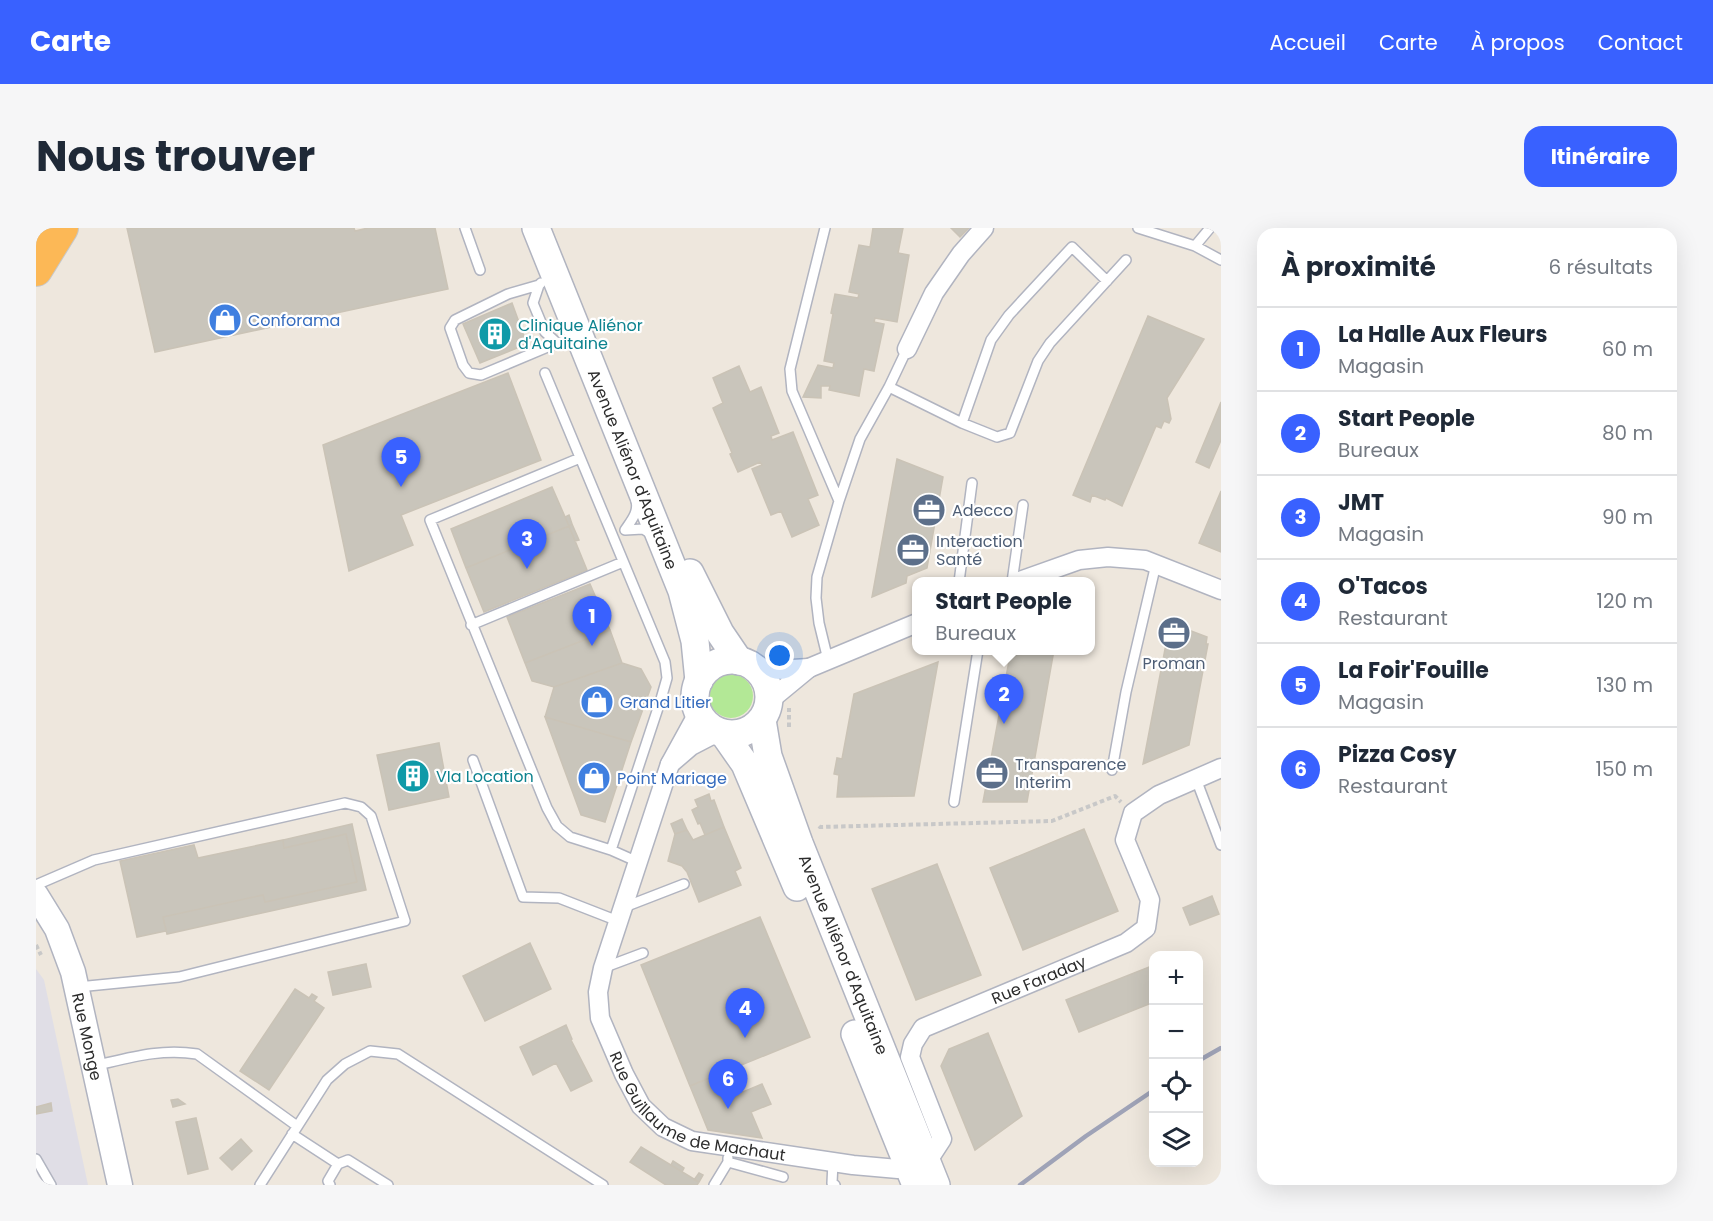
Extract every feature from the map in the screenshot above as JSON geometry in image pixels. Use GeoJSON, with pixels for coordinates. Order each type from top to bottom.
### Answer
{"type":"FeatureCollection","features":[{"type":"Feature","properties":{"kind":"highway"},"geometry":{"type":"LineString","coordinates":[[36,270],[62,228]]}},
{"type":"Feature","properties":{"kind":"main road","name":"Avenue Aliénor d'Aquitaine"},"geometry":{"type":"LineString","coordinates":[[536,228],[546,278],[568,340],[623,443],[682,591],[695,641],[699,681]]}},
{"type":"Feature","properties":{"kind":"main road","name":"Avenue Aliénor d'Aquitaine"},"geometry":{"type":"LineString","coordinates":[[550,228],[694,585],[720,633],[749,666]]}},
{"type":"Feature","properties":{"kind":"main road"},"geometry":{"type":"LineString","coordinates":[[727,660],[749,666],[765,680],[773,709],[754,727],[745,732],[721,733],[710,727],[698,713],[695,692],[699,681],[706,671],[727,660]]}},
{"type":"Feature","properties":{"kind":"main road","name":"Avenue Aliénor d'Aquitaine"},"geometry":{"type":"LineString","coordinates":[[773,709],[768,756],[922,1174]]}},
{"type":"Feature","properties":{"kind":"main road","name":"Avenue Aliénor d'Aquitaine"},"geometry":{"type":"LineString","coordinates":[[721,733],[745,764],[922,1174]]}},
{"type":"Feature","properties":{"kind":"street"},"geometry":{"type":"LineString","coordinates":[[907,349],[934,293],[961,254],[984,228]]}},
{"type":"Feature","properties":{"kind":"street"},"geometry":{"type":"LineString","coordinates":[[1031,577],[1079,560],[1108,557],[1145,560],[1221,590]]}},
{"type":"Feature","properties":{"kind":"street"},"geometry":{"type":"LineString","coordinates":[[749,666],[809,668],[912,625]]}},
{"type":"Feature","properties":{"kind":"street"},"geometry":{"type":"LineString","coordinates":[[773,709],[809,668]]}},
{"type":"Feature","properties":{"kind":"street","name":"Rue Guillaume de Machaut"},"geometry":{"type":"LineString","coordinates":[[698,713],[670,764],[620,914],[597,992],[600,1018],[624,1074],[641,1106],[663,1126],[692,1141],[729,1154],[833,1162],[922,1174]]}},
{"type":"Feature","properties":{"kind":"street"},"geometry":{"type":"LineString","coordinates":[[670,764],[691,746],[721,733]]}},
{"type":"Feature","properties":{"kind":"street"},"geometry":{"type":"LineString","coordinates":[[1133,813],[1159,795],[1221,768]]}},
{"type":"Feature","properties":{"kind":"street","name":"Rue Faraday"},"geometry":{"type":"LineString","coordinates":[[922,1174],[942,1139],[910,1057],[912,1044],[923,1028],[1126,943],[1146,928],[1149,900],[1125,840],[1133,813]]}},
{"type":"Feature","properties":{"kind":"street","name":"Rue Monge"},"geometry":{"type":"LineString","coordinates":[[36,894],[57,929],[73,972],[120,1185]]}},
{"type":"Feature","properties":{"kind":"lane"},"geometry":{"type":"LineString","coordinates":[[465,228],[480,270]]}},
{"type":"Feature","properties":{"kind":"lane"},"geometry":{"type":"LineString","coordinates":[[825,228],[790,369],[792,391],[839,501]]}},
{"type":"Feature","properties":{"kind":"lane"},"geometry":{"type":"LineString","coordinates":[[1138,228],[1195,246],[1221,260]]}},
{"type":"Feature","properties":{"kind":"lane"},"geometry":{"type":"LineString","coordinates":[[1195,246],[1210,228]]}},
{"type":"Feature","properties":{"kind":"lane"},"geometry":{"type":"LineString","coordinates":[[962,423],[991,340],[1009,315],[1072,247],[1107,281]]}},
{"type":"Feature","properties":{"kind":"lane"},"geometry":{"type":"LineString","coordinates":[[889,387],[962,423],[998,437],[1010,433],[1038,361],[1050,343],[1126,260]]}},
{"type":"Feature","properties":{"kind":"lane"},"geometry":{"type":"LineString","coordinates":[[546,278],[455,320],[450,328],[463,365],[469,373],[481,375],[568,340]]}},
{"type":"Feature","properties":{"kind":"lane"},"geometry":{"type":"LineString","coordinates":[[828,660],[819,623],[816,597],[817,577],[860,439],[907,349]]}},
{"type":"Feature","properties":{"kind":"lane"},"geometry":{"type":"LineString","coordinates":[[544,373],[665,662],[667,678],[662,699],[611,850]]}},
{"type":"Feature","properties":{"kind":"lane"},"geometry":{"type":"LineString","coordinates":[[623,443],[638,505],[635,516],[625,530]]}},
{"type":"Feature","properties":{"kind":"lane"},"geometry":{"type":"LineString","coordinates":[[580,458],[430,520],[471,625],[547,808],[557,826],[570,837],[611,850],[638,862]]}},
{"type":"Feature","properties":{"kind":"lane"},"geometry":{"type":"LineString","coordinates":[[960,577],[972,483]]}},
{"type":"Feature","properties":{"kind":"lane"},"geometry":{"type":"LineString","coordinates":[[1013,577],[1023,505]]}},
{"type":"Feature","properties":{"kind":"lane"},"geometry":{"type":"LineString","coordinates":[[612,537],[625,530],[643,529],[654,536],[691,625]]}},
{"type":"Feature","properties":{"kind":"lane"},"geometry":{"type":"LineString","coordinates":[[471,625],[623,562]]}},
{"type":"Feature","properties":{"kind":"lane"},"geometry":{"type":"LineString","coordinates":[[1112,770],[1126,692],[1156,564]]}},
{"type":"Feature","properties":{"kind":"lane"},"geometry":{"type":"LineString","coordinates":[[954,802],[977,655]]}},
{"type":"Feature","properties":{"kind":"lane"},"geometry":{"type":"LineString","coordinates":[[473,760],[523,897],[559,898],[620,914],[684,884]]}},
{"type":"Feature","properties":{"kind":"lane"},"geometry":{"type":"LineString","coordinates":[[1196,779],[1221,845]]}},
{"type":"Feature","properties":{"kind":"lane"},"geometry":{"type":"LineString","coordinates":[[36,885],[94,860],[345,803],[361,807],[371,816],[405,921],[178,977],[76,987]]}},
{"type":"Feature","properties":{"kind":"lane"},"geometry":{"type":"LineString","coordinates":[[603,968],[643,953]]}},
{"type":"Feature","properties":{"kind":"lane"},"geometry":{"type":"LineString","coordinates":[[93,1066],[152,1053],[178,1051],[196,1054],[338,1164]]}},
{"type":"Feature","properties":{"kind":"lane"},"geometry":{"type":"LineString","coordinates":[[260,1185],[327,1080],[345,1064],[370,1051],[398,1054],[603,1185]]}},
{"type":"Feature","properties":{"kind":"lane"},"geometry":{"type":"LineString","coordinates":[[714,1185],[729,1154],[783,1177]]}},
{"type":"Feature","properties":{"kind":"lane"},"geometry":{"type":"LineString","coordinates":[[36,1159],[51,1185]]}},
{"type":"Feature","properties":{"kind":"lane"},"geometry":{"type":"LineString","coordinates":[[330,1185],[328,1181],[338,1164],[348,1160],[388,1185]]}},
{"type":"Feature","properties":{"kind":"lane"},"geometry":{"type":"LineString","coordinates":[[833,1162],[832,1183],[835,1185]]}},
{"type":"Feature","properties":{"kind":"path"},"geometry":{"type":"LineString","coordinates":[[773,709],[789,738]]}},
{"type":"Feature","properties":{"kind":"path"},"geometry":{"type":"LineString","coordinates":[[816,817],[820,827],[1052,821],[1115,796],[1133,813]]}},
{"type":"Feature","properties":{"kind":"shaded area"},"geometry":{"type":"Polygon","coordinates":[[[36,969],[44,980],[88,1185],[36,1185],[36,969]]]}},
{"type":"Feature","properties":{"kind":"green space"},"geometry":{"type":"Polygon","coordinates":[[[731,674],[747,680],[753,696],[747,712],[731,718],[715,712],[709,696],[715,680],[731,674]]]}},
{"type":"Feature","properties":{"kind":"building","name":"Conforama"},"geometry":{"type":"Polygon","coordinates":[[[127,228],[354,228],[355,231],[368,228],[435,228],[448,289],[155,352],[127,228]]]}},
{"type":"Feature","properties":{"kind":"building"},"geometry":{"type":"Polygon","coordinates":[[[873,228],[903,228],[898,253],[909,255],[897,322],[875,318],[874,322],[884,324],[874,371],[864,369],[859,396],[829,390],[830,386],[821,386],[821,398],[803,397],[818,365],[833,368],[834,363],[824,361],[835,294],[858,298],[859,294],[849,292],[859,245],[870,247],[873,228]]]}},
{"type":"Feature","properties":{"kind":"building"},"geometry":{"type":"Polygon","coordinates":[[[951,228],[969,228],[960,237],[951,228]]]}},
{"type":"Feature","properties":{"kind":"building","name":"Clinique Aliénor d'Aquitaine"},"geometry":{"type":"Polygon","coordinates":[[[512,303],[527,344],[480,363],[463,324],[512,303]]]}},
{"type":"Feature","properties":{"kind":"building"},"geometry":{"type":"Polygon","coordinates":[[[1148,316],[1204,339],[1167,398],[1171,419],[1169,423],[1164,421],[1161,428],[1156,426],[1122,506],[1106,498],[1105,500],[1092,495],[1090,502],[1073,495],[1148,316]]]}},
{"type":"Feature","properties":{"kind":"building"},"geometry":{"type":"Polygon","coordinates":[[[739,366],[750,392],[761,387],[779,433],[771,436],[772,440],[793,432],[818,495],[808,499],[819,525],[792,537],[781,511],[771,515],[752,469],[762,465],[760,462],[738,472],[713,408],[723,403],[713,378],[739,366]]]}},
{"type":"Feature","properties":{"kind":"building"},"geometry":{"type":"Polygon","coordinates":[[[508,373],[541,460],[401,515],[413,545],[349,571],[323,445],[508,373]]]}},
{"type":"Feature","properties":{"kind":"building"},"geometry":{"type":"Polygon","coordinates":[[[1221,402],[1221,440],[1209,468],[1196,462],[1221,402]]]}},
{"type":"Feature","properties":{"kind":"building"},"geometry":{"type":"Polygon","coordinates":[[[897,459],[943,477],[927,568],[907,576],[906,583],[872,597],[897,459]]]}},
{"type":"Feature","properties":{"kind":"building"},"geometry":{"type":"Polygon","coordinates":[[[552,487],[569,526],[466,568],[451,529],[552,487]]]}},
{"type":"Feature","properties":{"kind":"building"},"geometry":{"type":"Polygon","coordinates":[[[1221,491],[1221,552],[1199,543],[1221,491]]]}},
{"type":"Feature","properties":{"kind":"building"},"geometry":{"type":"Polygon","coordinates":[[[569,515],[572,524],[569,526],[565,517],[569,515]]]}},
{"type":"Feature","properties":{"kind":"building"},"geometry":{"type":"Polygon","coordinates":[[[572,524],[579,540],[575,541],[569,526],[572,524]]]}},
{"type":"Feature","properties":{"kind":"building"},"geometry":{"type":"Polygon","coordinates":[[[569,526],[587,570],[484,612],[466,568],[569,526]]]}},
{"type":"Feature","properties":{"kind":"building"},"geometry":{"type":"Polygon","coordinates":[[[590,584],[610,630],[525,663],[507,617],[590,584]]]}},
{"type":"Feature","properties":{"kind":"building"},"geometry":{"type":"Polygon","coordinates":[[[1170,623],[1207,637],[1206,644],[1208,644],[1189,745],[1143,764],[1170,623]]]}},
{"type":"Feature","properties":{"kind":"building"},"geometry":{"type":"Polygon","coordinates":[[[610,630],[622,663],[554,687],[532,681],[525,663],[610,630]]]}},
{"type":"Feature","properties":{"kind":"building"},"geometry":{"type":"Polygon","coordinates":[[[1010,655],[1053,655],[1027,802],[983,802],[1010,655]]]}},
{"type":"Feature","properties":{"kind":"building"},"geometry":{"type":"Polygon","coordinates":[[[938,662],[914,796],[837,797],[839,775],[834,774],[837,758],[842,759],[854,694],[938,662]]]}},
{"type":"Feature","properties":{"kind":"building","name":"Grand Litier"},"geometry":{"type":"Polygon","coordinates":[[[622,663],[641,669],[651,687],[631,742],[545,717],[554,687],[622,663]]]}},
{"type":"Feature","properties":{"kind":"building","name":"Point Mariage"},"geometry":{"type":"Polygon","coordinates":[[[545,717],[631,742],[605,822],[581,815],[545,717]]]}},
{"type":"Feature","properties":{"kind":"building","name":"VIa Location"},"geometry":{"type":"Polygon","coordinates":[[[439,743],[449,797],[389,810],[377,755],[439,743]]]}},
{"type":"Feature","properties":{"kind":"building"},"geometry":{"type":"Polygon","coordinates":[[[709,794],[711,801],[714,800],[724,827],[705,835],[692,810],[698,807],[695,800],[709,794]]]}},
{"type":"Feature","properties":{"kind":"building"},"geometry":{"type":"Polygon","coordinates":[[[682,819],[687,830],[675,834],[671,824],[682,819]]]}},
{"type":"Feature","properties":{"kind":"building"},"geometry":{"type":"Polygon","coordinates":[[[352,824],[366,890],[167,934],[163,917],[263,895],[265,902],[357,882],[346,834],[284,848],[283,840],[352,824]]]}},
{"type":"Feature","properties":{"kind":"building"},"geometry":{"type":"Polygon","coordinates":[[[724,827],[741,868],[735,871],[741,885],[699,902],[687,872],[682,866],[668,861],[675,834],[687,830],[693,840],[724,827]]]}},
{"type":"Feature","properties":{"kind":"building"},"geometry":{"type":"Polygon","coordinates":[[[1084,829],[1118,911],[1023,950],[990,868],[1084,829]]]}},
{"type":"Feature","properties":{"kind":"building"},"geometry":{"type":"Polygon","coordinates":[[[346,834],[357,882],[265,902],[263,895],[163,917],[166,931],[137,937],[120,861],[194,845],[198,858],[283,840],[284,848],[346,834]]]}},
{"type":"Feature","properties":{"kind":"building"},"geometry":{"type":"Polygon","coordinates":[[[937,864],[981,975],[916,1000],[872,889],[937,864]]]}},
{"type":"Feature","properties":{"kind":"building"},"geometry":{"type":"Polygon","coordinates":[[[1212,896],[1219,914],[1190,925],[1183,908],[1212,896]]]}},
{"type":"Feature","properties":{"kind":"building"},"geometry":{"type":"Polygon","coordinates":[[[760,917],[810,1037],[690,1086],[641,965],[760,917]]]}},
{"type":"Feature","properties":{"kind":"building"},"geometry":{"type":"Polygon","coordinates":[[[530,943],[551,989],[485,1021],[463,976],[530,943]]]}},
{"type":"Feature","properties":{"kind":"building"},"geometry":{"type":"Polygon","coordinates":[[[366,964],[371,987],[333,995],[328,972],[366,964]]]}},
{"type":"Feature","properties":{"kind":"building"},"geometry":{"type":"Polygon","coordinates":[[[1149,967],[1149,1004],[1079,1032],[1066,1000],[1149,967]]]}},
{"type":"Feature","properties":{"kind":"building"},"geometry":{"type":"Polygon","coordinates":[[[295,989],[309,998],[312,994],[317,997],[314,1001],[324,1008],[269,1090],[240,1071],[295,989]]]}},
{"type":"Feature","properties":{"kind":"building"},"geometry":{"type":"Polygon","coordinates":[[[566,1025],[592,1081],[571,1091],[556,1063],[533,1075],[520,1047],[566,1025]]]}},
{"type":"Feature","properties":{"kind":"building"},"geometry":{"type":"Polygon","coordinates":[[[988,1033],[1022,1116],[975,1150],[941,1066],[949,1049],[988,1033]]]}},
{"type":"Feature","properties":{"kind":"building"},"geometry":{"type":"Polygon","coordinates":[[[733,1068],[743,1092],[762,1084],[771,1104],[751,1112],[762,1138],[708,1130],[690,1086],[733,1068]]]}},
{"type":"Feature","properties":{"kind":"building"},"geometry":{"type":"Polygon","coordinates":[[[178,1099],[185,1104],[173,1107],[171,1100],[178,1099]]]}},
{"type":"Feature","properties":{"kind":"building"},"geometry":{"type":"Polygon","coordinates":[[[51,1103],[52,1111],[36,1114],[36,1107],[51,1103]]]}},
{"type":"Feature","properties":{"kind":"building"},"geometry":{"type":"Polygon","coordinates":[[[196,1118],[208,1169],[188,1174],[176,1122],[196,1118]]]}},
{"type":"Feature","properties":{"kind":"building"},"geometry":{"type":"Polygon","coordinates":[[[241,1139],[252,1151],[232,1170],[220,1158],[241,1139]]]}},
{"type":"Feature","properties":{"kind":"building"},"geometry":{"type":"Polygon","coordinates":[[[641,1147],[699,1182],[697,1185],[666,1185],[630,1162],[641,1147]]]}},
{"type":"Feature","properties":{"kind":"building"},"geometry":{"type":"Polygon","coordinates":[[[673,1161],[684,1168],[682,1172],[671,1165],[673,1161]]]}},
{"type":"Feature","properties":{"kind":"building"},"geometry":{"type":"Polygon","coordinates":[[[699,1173],[703,1175],[699,1182],[694,1180],[699,1173]]]}},
{"type":"Feature","properties":{"kind":"railway"},"geometry":{"type":"LineString","coordinates":[[1202,1059],[1221,1048]]}},
{"type":"Feature","properties":{"kind":"railway"},"geometry":{"type":"LineString","coordinates":[[1020,1185],[1149,1093]]}},
{"type":"Feature","properties":{"kind":"place","name":"Conforama"},"geometry":{"type":"Point","coordinates":[225,320]}},
{"type":"Feature","properties":{"kind":"place","name":"Clinique Aliénor d'Aquitaine"},"geometry":{"type":"Point","coordinates":[495,334]}},
{"type":"Feature","properties":{"kind":"place","name":"La Foir'Fouille"},"geometry":{"type":"Point","coordinates":[401,487]}},
{"type":"Feature","properties":{"kind":"place","name":"Adecco"},"geometry":{"type":"Point","coordinates":[929,510]}},
{"type":"Feature","properties":{"kind":"place","name":"Interaction Santé"},"geometry":{"type":"Point","coordinates":[913,550]}},
{"type":"Feature","properties":{"kind":"place","name":"JMT"},"geometry":{"type":"Point","coordinates":[527,569]}},
{"type":"Feature","properties":{"kind":"place","name":"Proman"},"geometry":{"type":"Point","coordinates":[1174,633]}},
{"type":"Feature","properties":{"kind":"place","name":"La Halle Aux Fleurs"},"geometry":{"type":"Point","coordinates":[592,646]}},
{"type":"Feature","properties":{"kind":"place","name":"Grand Litier"},"geometry":{"type":"Point","coordinates":[597,702]}},
{"type":"Feature","properties":{"kind":"place","name":"Start People"},"geometry":{"type":"Point","coordinates":[1004,724]}},
{"type":"Feature","properties":{"kind":"place","name":"Transparence Interim"},"geometry":{"type":"Point","coordinates":[992,773]}},
{"type":"Feature","properties":{"kind":"place","name":"VIa Location"},"geometry":{"type":"Point","coordinates":[413,776]}},
{"type":"Feature","properties":{"kind":"place","name":"Point Mariage"},"geometry":{"type":"Point","coordinates":[594,778]}},
{"type":"Feature","properties":{"kind":"place","name":"O'Tacos"},"geometry":{"type":"Point","coordinates":[745,1038]}},
{"type":"Feature","properties":{"kind":"place","name":"Pizza Cosy"},"geometry":{"type":"Point","coordinates":[728,1109]}}]}
